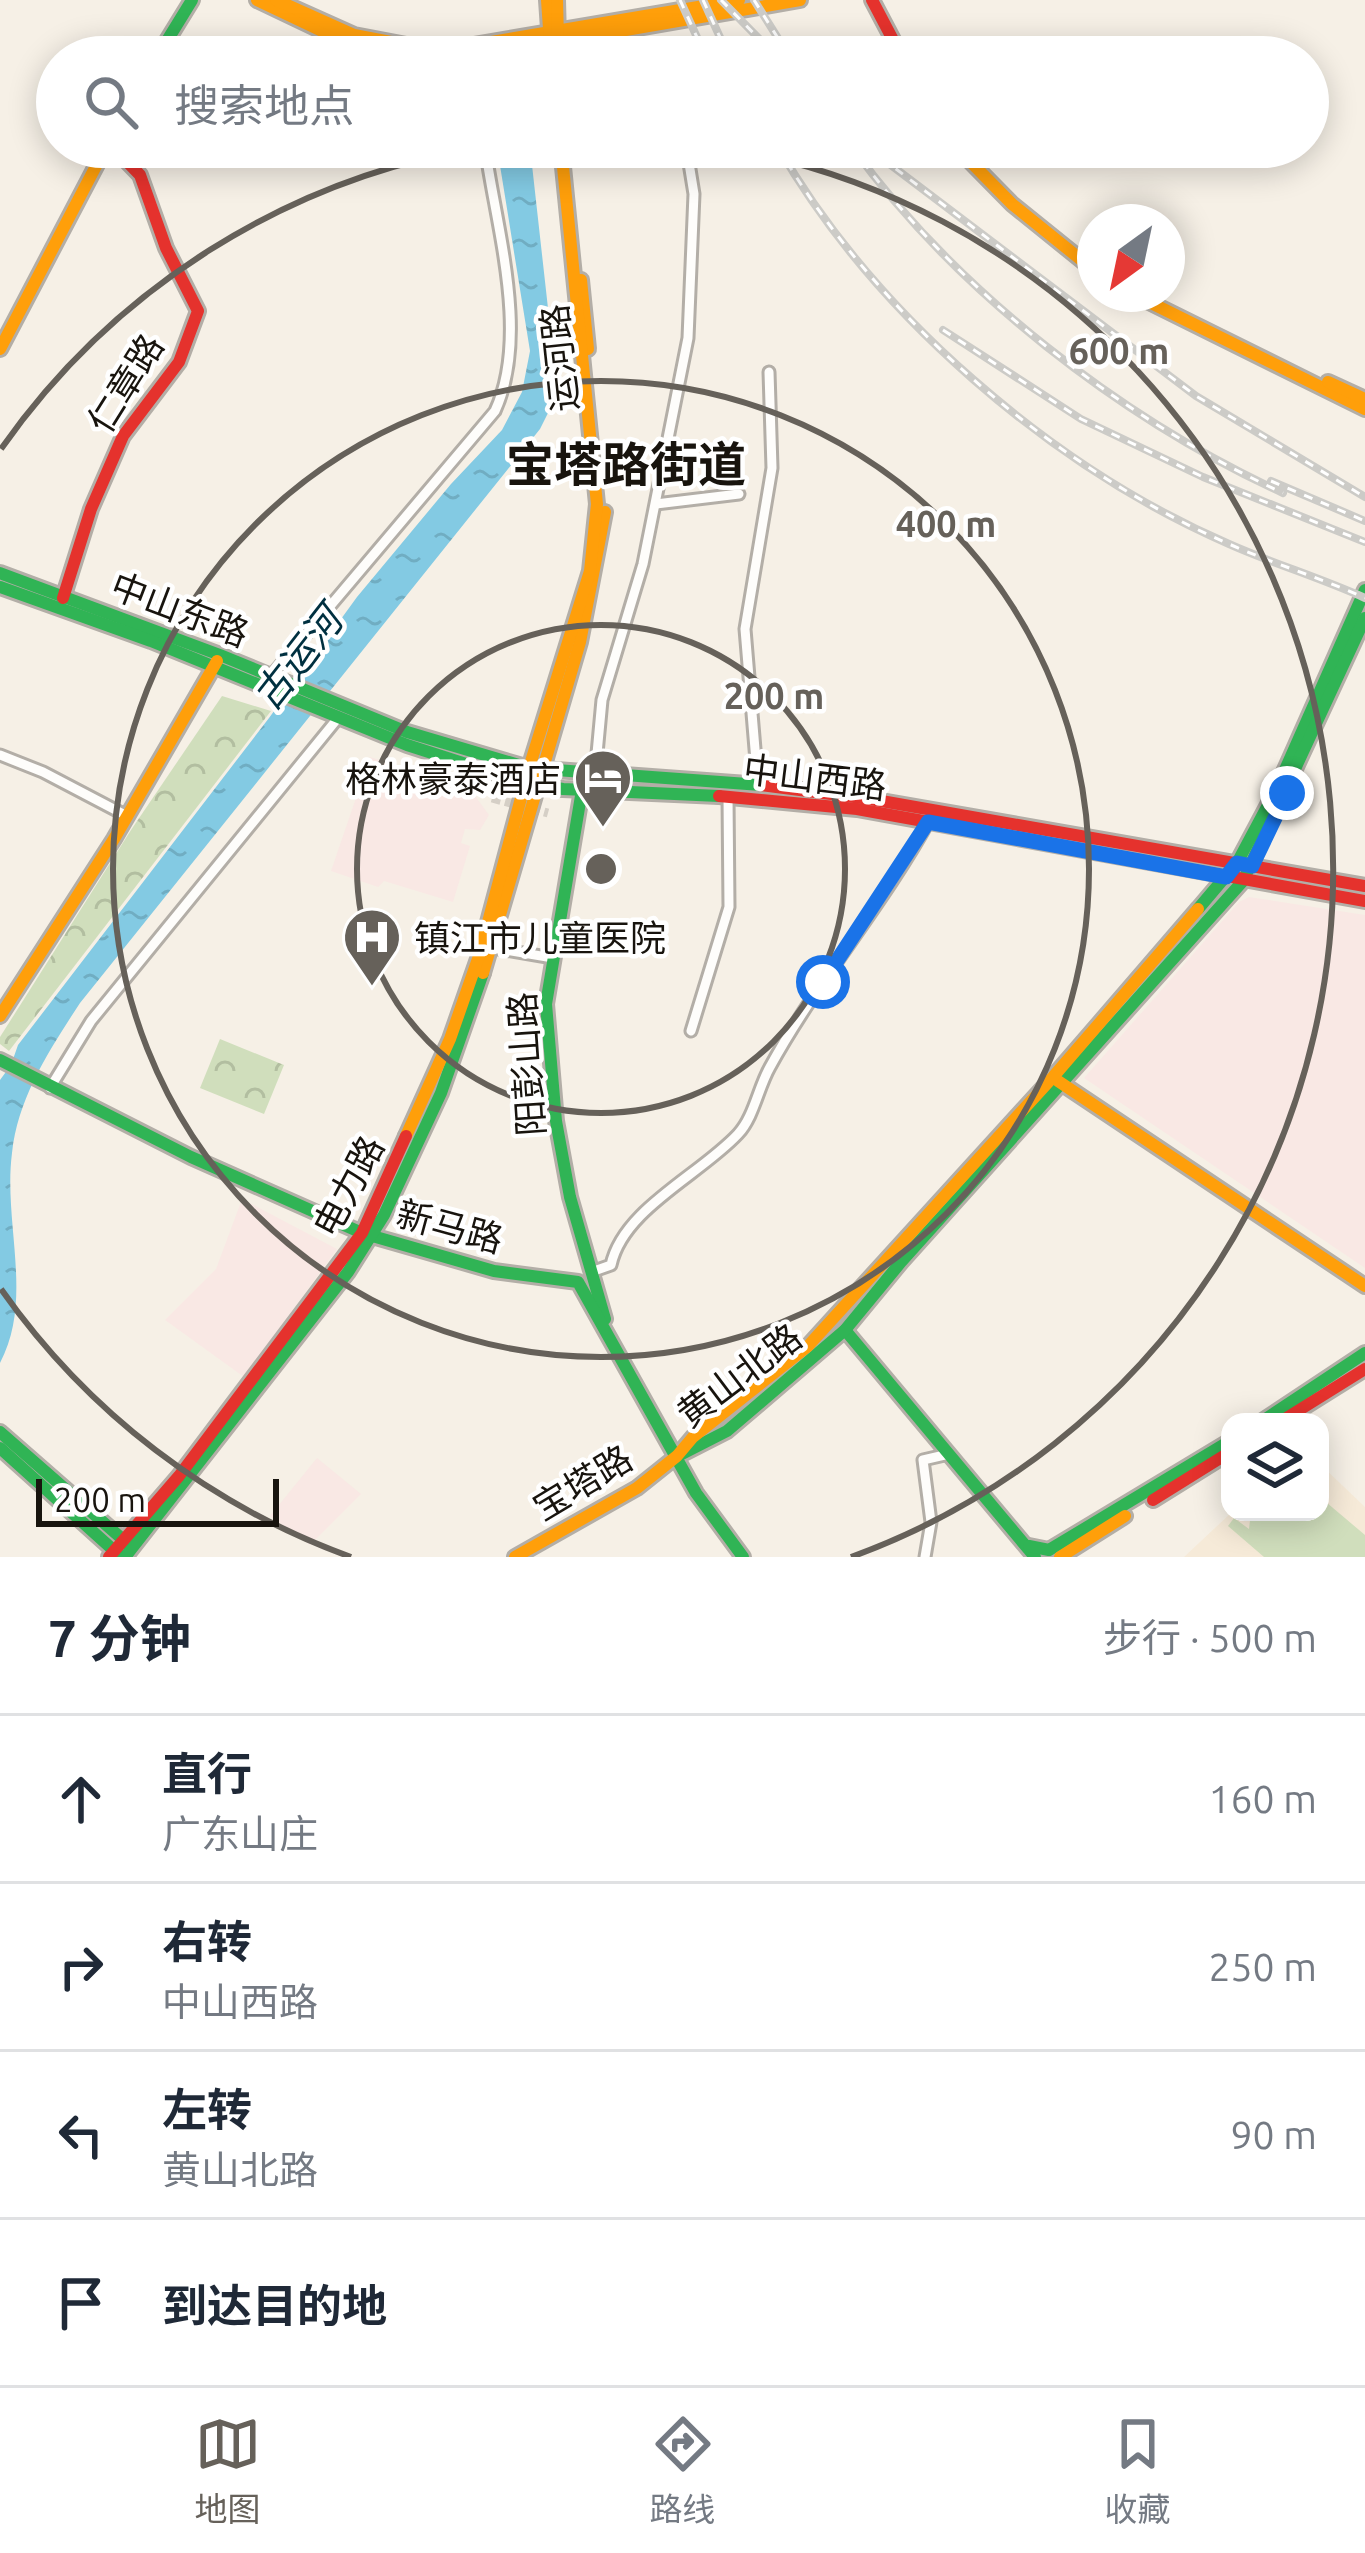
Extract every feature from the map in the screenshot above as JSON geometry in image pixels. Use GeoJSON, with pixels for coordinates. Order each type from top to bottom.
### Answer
{"type":"FeatureCollection","features":[{"type":"Feature","properties":{"kind":"main road"},"geometry":{"type":"LineString","coordinates":[[170,36],[192,0]]}},
{"type":"Feature","properties":{"kind":"main road"},"geometry":{"type":"LineString","coordinates":[[257,0],[334,36]]}},
{"type":"Feature","properties":{"kind":"main road"},"geometry":{"type":"LineString","coordinates":[[276,0],[356,36]]}},
{"type":"Feature","properties":{"kind":"main road"},"geometry":{"type":"LineString","coordinates":[[547,0],[553,36]]}},
{"type":"Feature","properties":{"kind":"main road"},"geometry":{"type":"LineString","coordinates":[[555,36],[557,0]]}},
{"type":"Feature","properties":{"kind":"main road"},"geometry":{"type":"LineString","coordinates":[[591,36],[740,0]]}},
{"type":"Feature","properties":{"kind":"main road"},"geometry":{"type":"LineString","coordinates":[[603,36],[800,0]]}},
{"type":"Feature","properties":{"kind":"main road"},"geometry":{"type":"LineString","coordinates":[[869,0],[887,36]]}},
{"type":"Feature","properties":{"kind":"main road"},"geometry":{"type":"LineString","coordinates":[[0,349],[98,168]]}},
{"type":"Feature","properties":{"kind":"main road","name":"仁章路"},"geometry":{"type":"LineString","coordinates":[[63,598],[92,509],[123,436],[179,362],[198,311],[155,220],[148,188],[137,168]]}},
{"type":"Feature","properties":{"kind":"main road","name":"运河路"},"geometry":{"type":"LineString","coordinates":[[534,777],[573,670],[601,561],[605,508],[566,168]]}},
{"type":"Feature","properties":{"kind":"main road"},"geometry":{"type":"LineString","coordinates":[[979,168],[1012,204],[1077,253]]}},
{"type":"Feature","properties":{"kind":"main road"},"geometry":{"type":"LineString","coordinates":[[1169,312],[1365,410]]}},
{"type":"Feature","properties":{"kind":"main road"},"geometry":{"type":"LineString","coordinates":[[1182,312],[1365,400]]}},
{"type":"Feature","properties":{"kind":"main road","name":"中山东路"},"geometry":{"type":"LineString","coordinates":[[0,573],[333,712],[534,777]]}},
{"type":"Feature","properties":{"kind":"main road","name":"中山东路"},"geometry":{"type":"LineString","coordinates":[[0,586],[271,676],[283,689]]}},
{"type":"Feature","properties":{"kind":"main road","name":"黄山北路"},"geometry":{"type":"LineString","coordinates":[[677,1456],[727,1431],[845,1330],[1226,877],[1276,790],[1365,590]]}},
{"type":"Feature","properties":{"kind":"main road","name":"黄山北路"},"geometry":{"type":"LineString","coordinates":[[677,1456],[693,1437],[808,1346],[1243,880],[1365,618]]}},
{"type":"Feature","properties":{"kind":"main road"},"geometry":{"type":"LineString","coordinates":[[0,1016],[127,817],[217,661]]}},
{"type":"Feature","properties":{"kind":"main road","name":"中山西路"},"geometry":{"type":"LineString","coordinates":[[534,777],[595,775],[758,785],[1365,886]]}},
{"type":"Feature","properties":{"kind":"main road","name":"中山西路"},"geometry":{"type":"LineString","coordinates":[[534,777],[583,790],[728,796],[931,816],[1365,901]]}},
{"type":"Feature","properties":{"kind":"main road","name":"电力路"},"geometry":{"type":"LineString","coordinates":[[123,1553],[368,1234],[434,1104],[493,949],[534,777]]}},
{"type":"Feature","properties":{"kind":"main road","name":"电力路"},"geometry":{"type":"LineString","coordinates":[[368,1234],[450,1039],[534,777]]}},
{"type":"Feature","properties":{"kind":"main road","name":"阳彭山路"},"geometry":{"type":"LineString","coordinates":[[583,790],[547,1004],[556,1121],[570,1197],[608,1331]]}},
{"type":"Feature","properties":{"kind":"main road","name":"新马路"},"geometry":{"type":"LineString","coordinates":[[4,1062],[191,1157],[368,1234],[494,1271],[578,1282],[696,1492],[743,1557]]}},
{"type":"Feature","properties":{"kind":"main road"},"geometry":{"type":"LineString","coordinates":[[1059,1077],[1365,1283]]}},
{"type":"Feature","properties":{"kind":"main road"},"geometry":{"type":"LineString","coordinates":[[845,1330],[1036,1557]]}},
{"type":"Feature","properties":{"kind":"main road"},"geometry":{"type":"LineString","coordinates":[[1276,1413],[1363,1356]]}},
{"type":"Feature","properties":{"kind":"main road"},"geometry":{"type":"LineString","coordinates":[[1291,1413],[1363,1356]]}},
{"type":"Feature","properties":{"kind":"main road"},"geometry":{"type":"LineString","coordinates":[[0,1432],[123,1553]]}},
{"type":"Feature","properties":{"kind":"main road"},"geometry":{"type":"LineString","coordinates":[[1022,1540],[1032,1549],[1049,1550],[1221,1446]]}},
{"type":"Feature","properties":{"kind":"main road"},"geometry":{"type":"LineString","coordinates":[[0,1448],[123,1553]]}},
{"type":"Feature","properties":{"kind":"main road","name":"宝塔路"},"geometry":{"type":"LineString","coordinates":[[515,1557],[638,1488],[677,1456]]}},
{"type":"Feature","properties":{"kind":"main road"},"geometry":{"type":"LineString","coordinates":[[1060,1557],[1221,1458]]}},
{"type":"Feature","properties":{"kind":"street"},"geometry":{"type":"LineString","coordinates":[[271,676],[495,411],[502,395],[510,290],[489,168]]}},
{"type":"Feature","properties":{"kind":"street"},"geometry":{"type":"LineString","coordinates":[[595,775],[602,700],[643,564],[688,338],[694,194],[690,168]]}},
{"type":"Feature","properties":{"kind":"street"},"geometry":{"type":"LineString","coordinates":[[758,785],[745,629],[772,468],[769,372]]}},
{"type":"Feature","properties":{"kind":"street"},"geometry":{"type":"LineString","coordinates":[[656,504],[739,494]]}},
{"type":"Feature","properties":{"kind":"street"},"geometry":{"type":"LineString","coordinates":[[50,1088],[91,1021],[333,712]]}},
{"type":"Feature","properties":{"kind":"street"},"geometry":{"type":"LineString","coordinates":[[0,755],[127,817]]}},
{"type":"Feature","properties":{"kind":"street"},"geometry":{"type":"LineString","coordinates":[[692,1030],[729,907],[728,796]]}},
{"type":"Feature","properties":{"kind":"street"},"geometry":{"type":"LineString","coordinates":[[594,1271],[611,1264],[614,1249],[633,1220],[692,1176],[742,1130],[770,1067],[931,816]]}},
{"type":"Feature","properties":{"kind":"street"},"geometry":{"type":"LineString","coordinates":[[493,949],[553,958]]}},
{"type":"Feature","properties":{"kind":"street"},"geometry":{"type":"LineString","coordinates":[[925,1557],[932,1522],[923,1460],[949,1454]]}},
{"type":"Feature","properties":{"kind":"shaded area"},"geometry":{"type":"Polygon","coordinates":[[[370,757],[470,789],[489,815],[480,830],[465,829],[461,843],[470,846],[453,902],[384,881],[378,887],[331,871],[370,757]]]}},
{"type":"Feature","properties":{"kind":"shaded area"},"geometry":{"type":"Polygon","coordinates":[[[1249,897],[1365,915],[1365,1268],[1084,1078],[1239,902],[1249,897]]]}},
{"type":"Feature","properties":{"kind":"shaded area"},"geometry":{"type":"Polygon","coordinates":[[[242,1199],[337,1249],[244,1377],[165,1320],[216,1269],[242,1199]]]}},
{"type":"Feature","properties":{"kind":"shaded area"},"geometry":{"type":"Polygon","coordinates":[[[317,1458],[361,1494],[310,1545],[270,1516],[317,1458]]]}},
{"type":"Feature","properties":{"kind":"shaded area"},"geometry":{"type":"Polygon","coordinates":[[[1329,1473],[1365,1507],[1365,1557],[1184,1557],[1222,1521],[1329,1521],[1329,1473]]]}},
{"type":"Feature","properties":{"kind":"green space"},"geometry":{"type":"Polygon","coordinates":[[[222,696],[271,711],[9,1051],[0,1044],[0,1037],[222,696]]]}},
{"type":"Feature","properties":{"kind":"green space"},"geometry":{"type":"Polygon","coordinates":[[[220,1039],[284,1065],[264,1114],[200,1088],[220,1039]]]}},
{"type":"Feature","properties":{"kind":"green space"},"geometry":{"type":"Polygon","coordinates":[[[1329,1505],[1365,1535],[1365,1557],[1264,1557],[1228,1526],[1238,1521],[1249,1529],[1250,1521],[1329,1521],[1329,1505]]]}},
{"type":"Feature","properties":{"kind":"water"},"geometry":{"type":"Polygon","coordinates":[[[500,168],[532,168],[554,401],[540,429],[80,1003],[47,1056],[15,1132],[10,1179],[15,1313],[0,1363],[0,1080],[18,1045],[357,597],[502,430],[522,392],[530,351],[500,168]]]}},
{"type":"Feature","properties":{"kind":"tunnel"},"geometry":{"type":"LineString","coordinates":[[492,798],[548,813]]}},
{"type":"Feature","properties":{"kind":"railway"},"geometry":{"type":"LineString","coordinates":[[680,0],[696,36]]}},
{"type":"Feature","properties":{"kind":"railway"},"geometry":{"type":"LineString","coordinates":[[703,0],[719,36]]}},
{"type":"Feature","properties":{"kind":"railway"},"geometry":{"type":"LineString","coordinates":[[721,0],[756,36]]}},
{"type":"Feature","properties":{"kind":"railway"},"geometry":{"type":"LineString","coordinates":[[754,0],[777,36]]}},
{"type":"Feature","properties":{"kind":"railway"},"geometry":{"type":"LineString","coordinates":[[792,168],[864,269],[973,380],[1034,429],[1163,512],[1365,598]]}},
{"type":"Feature","properties":{"kind":"railway"},"geometry":{"type":"LineString","coordinates":[[869,168],[941,251],[1046,346],[1162,428],[1283,493]]}},
{"type":"Feature","properties":{"kind":"railway"},"geometry":{"type":"LineString","coordinates":[[895,168],[1196,396],[1365,497]]}},
{"type":"Feature","properties":{"kind":"railway"},"geometry":{"type":"LineString","coordinates":[[943,330],[1081,419],[1203,477],[1365,542]]}},
{"type":"Feature","properties":{"kind":"railway"},"geometry":{"type":"LineString","coordinates":[[1271,481],[1365,521]]}},
{"type":"Feature","properties":{"kind":"traffic: fast"},"geometry":{"type":"LineString","coordinates":[[170,36],[192,0]]}},
{"type":"Feature","properties":{"kind":"traffic: fast"},"geometry":{"type":"LineString","coordinates":[[0,573],[220,655],[407,732],[529,768],[761,785]]}},
{"type":"Feature","properties":{"kind":"traffic: fast"},"geometry":{"type":"LineString","coordinates":[[0,587],[151,641],[407,745],[525,783],[719,796]]}},
{"type":"Feature","properties":{"kind":"traffic: fast"},"geometry":{"type":"LineString","coordinates":[[1198,909],[1237,863],[1276,790],[1365,590]]}},
{"type":"Feature","properties":{"kind":"traffic: fast"},"geometry":{"type":"LineString","coordinates":[[678,1456],[727,1431],[845,1330],[1243,881],[1365,618]]}},
{"type":"Feature","properties":{"kind":"traffic: fast"},"geometry":{"type":"LineString","coordinates":[[582,790],[546,1004],[556,1121],[570,1197],[605,1319]]}},
{"type":"Feature","properties":{"kind":"traffic: fast"},"geometry":{"type":"LineString","coordinates":[[125,1557],[348,1272],[384,1215],[441,1093],[483,973]]}},
{"type":"Feature","properties":{"kind":"traffic: fast"},"geometry":{"type":"LineString","coordinates":[[0,1060],[191,1157],[362,1233],[494,1271],[578,1282],[696,1493],[743,1557]]}},
{"type":"Feature","properties":{"kind":"traffic: fast"},"geometry":{"type":"LineString","coordinates":[[845,1330],[1035,1557]]}},
{"type":"Feature","properties":{"kind":"traffic: fast"},"geometry":{"type":"LineString","coordinates":[[1275,1413],[1365,1353]]}},
{"type":"Feature","properties":{"kind":"traffic: fast"},"geometry":{"type":"LineString","coordinates":[[0,1432],[128,1544]]}},
{"type":"Feature","properties":{"kind":"traffic: fast"},"geometry":{"type":"LineString","coordinates":[[1029,1546],[1049,1550],[1221,1446]]}},
{"type":"Feature","properties":{"kind":"traffic: fast"},"geometry":{"type":"LineString","coordinates":[[0,1448],[120,1556]]}},
{"type":"Feature","properties":{"kind":"traffic: slow"},"geometry":{"type":"LineString","coordinates":[[257,0],[333,36]]}},
{"type":"Feature","properties":{"kind":"traffic: slow"},"geometry":{"type":"LineString","coordinates":[[276,0],[359,36]]}},
{"type":"Feature","properties":{"kind":"traffic: slow"},"geometry":{"type":"LineString","coordinates":[[547,0],[550,36]]}},
{"type":"Feature","properties":{"kind":"traffic: slow"},"geometry":{"type":"LineString","coordinates":[[557,0],[558,36]]}},
{"type":"Feature","properties":{"kind":"traffic: slow"},"geometry":{"type":"LineString","coordinates":[[527,36],[739,0]]}},
{"type":"Feature","properties":{"kind":"traffic: slow"},"geometry":{"type":"LineString","coordinates":[[592,36],[800,0]]}},
{"type":"Feature","properties":{"kind":"traffic: slow"},"geometry":{"type":"LineString","coordinates":[[0,349],[95,168]]}},
{"type":"Feature","properties":{"kind":"traffic: slow"},"geometry":{"type":"LineString","coordinates":[[406,1136],[450,1039],[479,956],[529,768],[590,571],[597,504],[563,168]]}},
{"type":"Feature","properties":{"kind":"traffic: slow"},"geometry":{"type":"LineString","coordinates":[[977,168],[1012,204],[1077,256]]}},
{"type":"Feature","properties":{"kind":"traffic: slow"},"geometry":{"type":"LineString","coordinates":[[581,280],[588,349]]}},
{"type":"Feature","properties":{"kind":"traffic: slow"},"geometry":{"type":"LineString","coordinates":[[1169,312],[1365,409]]}},
{"type":"Feature","properties":{"kind":"traffic: slow"},"geometry":{"type":"LineString","coordinates":[[1328,382],[1365,399]]}},
{"type":"Feature","properties":{"kind":"traffic: slow"},"geometry":{"type":"LineString","coordinates":[[483,973],[580,642],[605,512]]}},
{"type":"Feature","properties":{"kind":"traffic: slow"},"geometry":{"type":"LineString","coordinates":[[0,1016],[114,839],[217,661]]}},
{"type":"Feature","properties":{"kind":"traffic: slow"},"geometry":{"type":"LineString","coordinates":[[515,1557],[637,1488],[808,1346],[1053,1077],[1198,909]]}},
{"type":"Feature","properties":{"kind":"traffic: slow"},"geometry":{"type":"LineString","coordinates":[[1058,1081],[1365,1286]]}},
{"type":"Feature","properties":{"kind":"traffic: slow"},"geometry":{"type":"LineString","coordinates":[[1060,1557],[1125,1516]]}},
{"type":"Feature","properties":{"kind":"traffic: jam"},"geometry":{"type":"LineString","coordinates":[[872,0],[891,36]]}},
{"type":"Feature","properties":{"kind":"traffic: jam"},"geometry":{"type":"LineString","coordinates":[[63,598],[91,509],[123,436],[179,362],[198,311],[133,168]]}},
{"type":"Feature","properties":{"kind":"traffic: jam"},"geometry":{"type":"LineString","coordinates":[[761,785],[870,799],[1365,886]]}},
{"type":"Feature","properties":{"kind":"traffic: jam"},"geometry":{"type":"LineString","coordinates":[[719,796],[857,809],[1365,901]]}},
{"type":"Feature","properties":{"kind":"traffic: jam"},"geometry":{"type":"LineString","coordinates":[[109,1557],[179,1476],[362,1233],[406,1136]]}},
{"type":"Feature","properties":{"kind":"traffic: jam"},"geometry":{"type":"LineString","coordinates":[[1294,1413],[1365,1369]]}},
{"type":"Feature","properties":{"kind":"traffic: jam"},"geometry":{"type":"LineString","coordinates":[[1153,1500],[1221,1458]]}},
{"type":"Feature","properties":{"kind":"place","name":"格林豪泰酒店"},"geometry":{"type":"Point","coordinates":[603,829]}},
{"type":"Feature","properties":{"kind":"place","name":"镇江市儿童医院"},"geometry":{"type":"Point","coordinates":[372,988]}},
{"type":"Feature","properties":{"kind":"district","name":"宝塔路街道"},"geometry":{"type":"Point","coordinates":[626,464]}},
{"type":"Feature","properties":{"kind":"route"},"geometry":{"type":"LineString","coordinates":[[823,982],[928,822],[1226,877],[1237,863],[1252,866],[1287,793]]}},
{"type":"Feature","properties":{"kind":"water label","name":"古运河"},"geometry":{"type":"Point","coordinates":[297,658]}}]}
